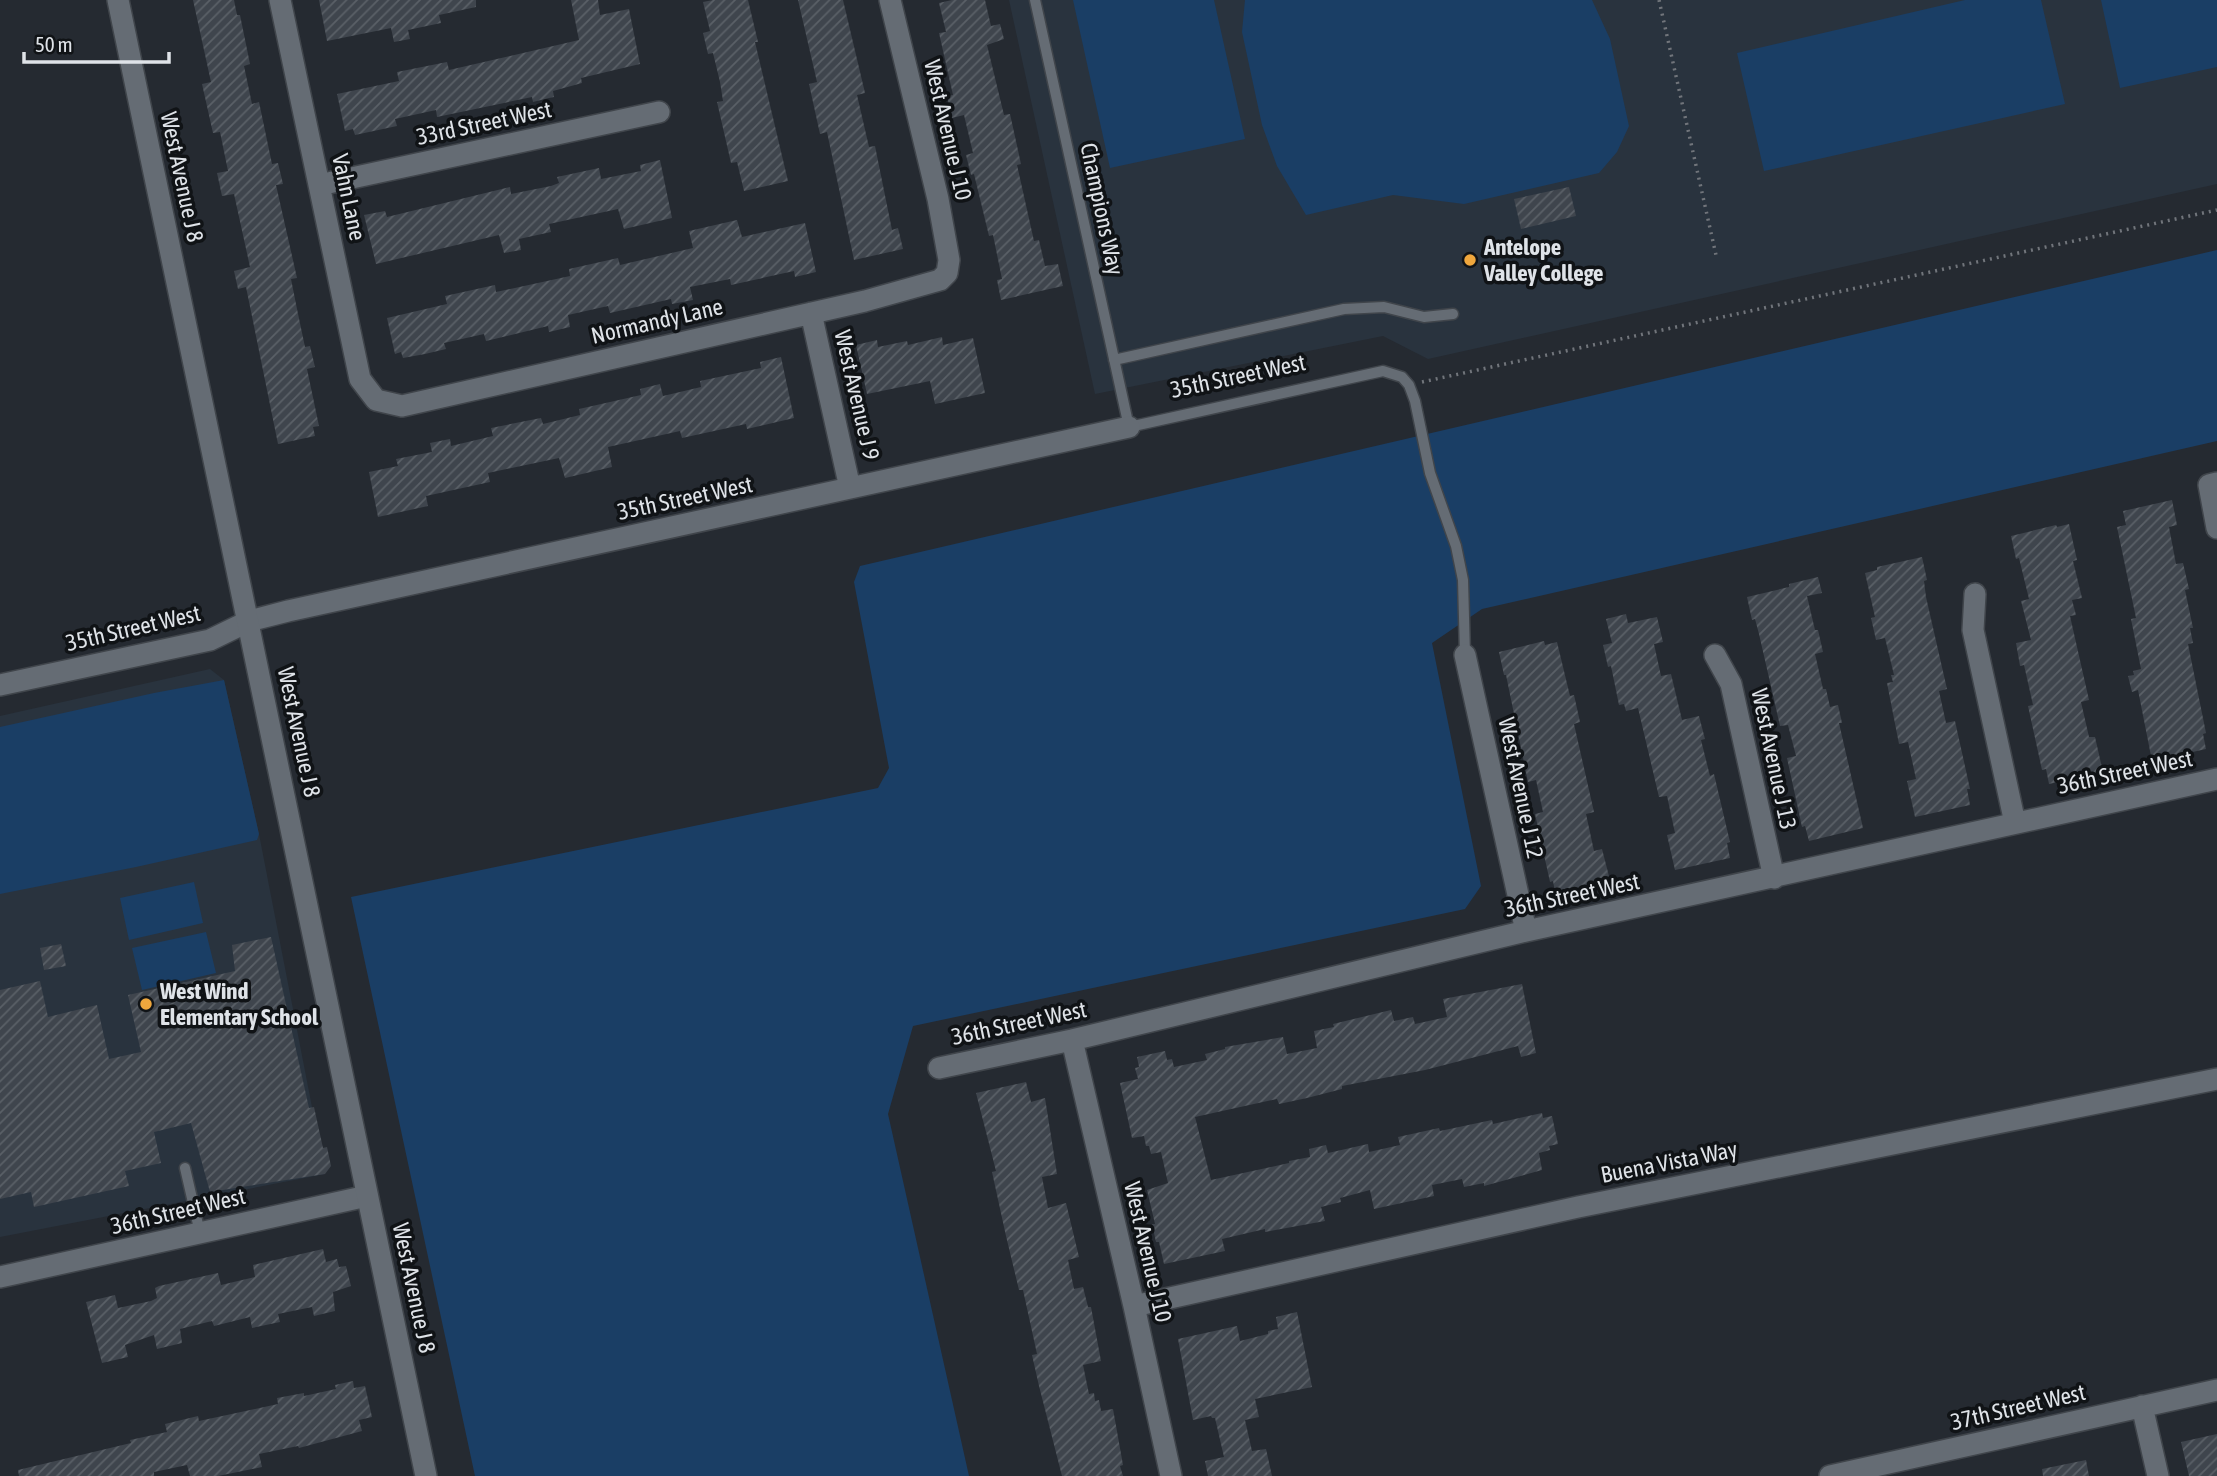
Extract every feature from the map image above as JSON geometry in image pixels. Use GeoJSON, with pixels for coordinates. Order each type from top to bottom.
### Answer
{"type":"FeatureCollection","features":[{"type":"Feature","properties":{"kind":"street","name":"West Avenue J 8"},"geometry":{"type":"LineString","coordinates":[[118,0],[426,1476]]}},
{"type":"Feature","properties":{"kind":"street","name":"Vahn Lane"},"geometry":{"type":"LineString","coordinates":[[280,0],[360,379],[376,400]]}},
{"type":"Feature","properties":{"kind":"street","name":"West Avenue J 10"},"geometry":{"type":"LineString","coordinates":[[890,0],[938,199],[949,260],[947,273]]}},
{"type":"Feature","properties":{"kind":"street","name":"33rd Street West"},"geometry":{"type":"LineString","coordinates":[[319,185],[659,113]]}},
{"type":"Feature","properties":{"kind":"street","name":"Normandy Lane"},"geometry":{"type":"LineString","coordinates":[[376,400],[402,406],[811,313],[940,280],[947,273]]}},
{"type":"Feature","properties":{"kind":"street","name":"West Avenue J 9"},"geometry":{"type":"LineString","coordinates":[[811,313],[850,488]]}},
{"type":"Feature","properties":{"kind":"street","name":"35th Street West"},"geometry":{"type":"LineString","coordinates":[[0,685],[210,640],[249,621],[1129,427]]}},
{"type":"Feature","properties":{"kind":"street"},"geometry":{"type":"LineString","coordinates":[[2213,484],[2217,528]]}},
{"type":"Feature","properties":{"kind":"street"},"geometry":{"type":"LineString","coordinates":[[1975,594],[1973,630],[2015,823]]}},
{"type":"Feature","properties":{"kind":"street","name":"West Avenue J 12"},"geometry":{"type":"LineString","coordinates":[[1465,655],[1525,931]]}},
{"type":"Feature","properties":{"kind":"street","name":"West Avenue J 13"},"geometry":{"type":"LineString","coordinates":[[1715,655],[1731,684],[1774,878]]}},
{"type":"Feature","properties":{"kind":"street","name":"36th Street West"},"geometry":{"type":"LineString","coordinates":[[939,1068],[1072,1040],[1525,931],[2217,779]]}},
{"type":"Feature","properties":{"kind":"street","name":"West Avenue J 10"},"geometry":{"type":"LineString","coordinates":[[1072,1040],[1171,1476]]}},
{"type":"Feature","properties":{"kind":"street","name":"Buena Vista Way"},"geometry":{"type":"LineString","coordinates":[[1134,1306],[1578,1207],[2217,1079]]}},
{"type":"Feature","properties":{"kind":"street","name":"36th Street West"},"geometry":{"type":"LineString","coordinates":[[0,1277],[367,1196]]}},
{"type":"Feature","properties":{"kind":"street","name":"37th Street West"},"geometry":{"type":"LineString","coordinates":[[1830,1476],[2217,1390]]}},
{"type":"Feature","properties":{"kind":"street"},"geometry":{"type":"LineString","coordinates":[[2142,1406],[2158,1476]]}},
{"type":"Feature","properties":{"kind":"lane","name":"Champions Way"},"geometry":{"type":"LineString","coordinates":[[1035,0],[1129,427]]}},
{"type":"Feature","properties":{"kind":"lane"},"geometry":{"type":"LineString","coordinates":[[1114,360],[1344,309],[1384,307],[1424,317],[1453,314]]}},
{"type":"Feature","properties":{"kind":"lane","name":"35th Street West"},"geometry":{"type":"LineString","coordinates":[[1129,427],[1383,371],[1402,377],[1409,385]]}},
{"type":"Feature","properties":{"kind":"lane"},"geometry":{"type":"LineString","coordinates":[[1409,385],[1415,401],[1430,473],[1457,546],[1463,580],[1465,655]]}},
{"type":"Feature","properties":{"kind":"lane"},"geometry":{"type":"LineString","coordinates":[[185,1168],[200,1233]]}},
{"type":"Feature","properties":{"kind":"path"},"geometry":{"type":"LineString","coordinates":[[1659,0],[1716,255]]}},
{"type":"Feature","properties":{"kind":"path"},"geometry":{"type":"LineString","coordinates":[[1409,385],[2217,210]]}},
{"type":"Feature","properties":{"kind":"shaded area","name":"Antelope Valley College"},"geometry":{"type":"Polygon","coordinates":[[[1009,0],[2217,0],[2217,184],[1428,359],[1383,336],[1095,394],[1009,0]]]}},
{"type":"Feature","properties":{"kind":"shaded area"},"geometry":{"type":"Polygon","coordinates":[[[1073,0],[1214,0],[1245,139],[1110,168],[1073,0]]]}},
{"type":"Feature","properties":{"kind":"shaded area"},"geometry":{"type":"Polygon","coordinates":[[[1245,0],[1592,0],[1610,39],[1629,126],[1617,152],[1599,173],[1464,204],[1393,195],[1306,215],[1277,166],[1262,125],[1242,32],[1245,0]]]}},
{"type":"Feature","properties":{"kind":"shaded area"},"geometry":{"type":"Polygon","coordinates":[[[1965,0],[2041,0],[2065,104],[1764,171],[1737,53],[1965,0]]]}},
{"type":"Feature","properties":{"kind":"shaded area"},"geometry":{"type":"Polygon","coordinates":[[[2101,0],[2217,0],[2217,67],[2120,88],[2101,0]]]}},
{"type":"Feature","properties":{"kind":"shaded area"},"geometry":{"type":"Polygon","coordinates":[[[2217,250],[2217,441],[1482,609],[1432,643],[1481,886],[1465,909],[913,1026],[888,1114],[969,1476],[475,1476],[351,897],[878,788],[889,768],[854,582],[860,566],[2217,250]]]}},
{"type":"Feature","properties":{"kind":"shaded area","name":"West Wind Elementary School"},"geometry":{"type":"Polygon","coordinates":[[[210,669],[224,680],[259,834],[325,1174],[0,1237],[0,716],[210,669]]]}},
{"type":"Feature","properties":{"kind":"shaded area"},"geometry":{"type":"Polygon","coordinates":[[[224,680],[259,834],[257,840],[0,894],[0,727],[224,680]]]}},
{"type":"Feature","properties":{"kind":"shaded area"},"geometry":{"type":"Polygon","coordinates":[[[194,882],[203,923],[129,940],[120,898],[194,882]]]}},
{"type":"Feature","properties":{"kind":"shaded area"},"geometry":{"type":"Polygon","coordinates":[[[206,932],[216,973],[142,990],[132,948],[206,932]]]}},
{"type":"Feature","properties":{"kind":"building"},"geometry":{"type":"Polygon","coordinates":[[[193,0],[234,0],[237,15],[240,15],[250,64],[244,66],[252,104],[259,102],[272,164],[278,163],[283,184],[276,185],[297,278],[291,279],[305,347],[310,346],[315,367],[307,369],[319,426],[313,427],[315,436],[278,444],[246,287],[238,289],[234,271],[250,267],[234,194],[222,196],[217,173],[228,171],[220,132],[213,133],[202,84],[211,82],[193,0]]]}},
{"type":"Feature","properties":{"kind":"building"},"geometry":{"type":"Polygon","coordinates":[[[319,0],[476,0],[476,7],[439,15],[441,23],[408,30],[410,39],[394,42],[391,28],[327,41],[319,0]]]}},
{"type":"Feature","properties":{"kind":"building"},"geometry":{"type":"Polygon","coordinates":[[[571,0],[598,0],[600,15],[629,9],[640,64],[581,78],[582,83],[553,91],[554,97],[533,102],[532,97],[437,117],[436,110],[395,119],[397,126],[355,135],[353,129],[345,131],[337,94],[399,81],[397,72],[447,62],[449,70],[579,40],[571,0]]]}},
{"type":"Feature","properties":{"kind":"building"},"geometry":{"type":"Polygon","coordinates":[[[748,0],[758,42],[755,42],[788,181],[744,191],[737,162],[731,163],[717,102],[723,101],[720,82],[713,53],[708,54],[703,33],[710,31],[703,2],[748,0]]]}},
{"type":"Feature","properties":{"kind":"building"},"geometry":{"type":"Polygon","coordinates":[[[798,0],[843,0],[865,93],[857,95],[869,147],[875,146],[892,230],[898,228],[903,249],[854,260],[827,132],[820,134],[809,84],[817,82],[798,0]]]}},
{"type":"Feature","properties":{"kind":"building"},"geometry":{"type":"Polygon","coordinates":[[[952,0],[985,0],[991,26],[1000,24],[1004,39],[987,45],[1004,115],[1010,114],[1021,164],[1017,165],[1034,241],[1039,240],[1045,266],[1058,264],[1063,286],[1001,300],[997,280],[1002,279],[993,235],[989,236],[974,174],[971,175],[966,155],[973,153],[964,115],[952,118],[947,96],[953,95],[939,33],[946,32],[939,3],[952,0]]]}},
{"type":"Feature","properties":{"kind":"building"},"geometry":{"type":"Polygon","coordinates":[[[660,160],[672,218],[624,229],[618,209],[549,224],[551,232],[519,239],[521,250],[504,253],[499,235],[376,264],[364,215],[385,211],[387,217],[510,187],[511,194],[551,186],[559,183],[557,177],[599,168],[601,179],[641,171],[640,165],[660,160]]]}},
{"type":"Feature","properties":{"kind":"building"},"geometry":{"type":"Polygon","coordinates":[[[1569,187],[1576,216],[1521,229],[1514,199],[1569,187]]]}},
{"type":"Feature","properties":{"kind":"building"},"geometry":{"type":"Polygon","coordinates":[[[737,220],[742,237],[805,223],[816,272],[795,277],[794,271],[731,285],[730,279],[690,287],[693,300],[672,304],[671,299],[610,313],[608,306],[568,315],[570,327],[549,332],[548,326],[486,341],[484,334],[444,343],[446,349],[425,354],[403,358],[401,352],[395,354],[387,318],[447,304],[445,296],[495,285],[496,292],[570,276],[569,269],[618,258],[620,265],[693,248],[689,231],[737,220]]]}},
{"type":"Feature","properties":{"kind":"building"},"geometry":{"type":"Polygon","coordinates":[[[942,337],[943,345],[973,338],[985,393],[935,404],[930,381],[867,394],[856,345],[877,340],[878,347],[907,341],[908,345],[942,337]]]}},
{"type":"Feature","properties":{"kind":"building"},"geometry":{"type":"Polygon","coordinates":[[[781,357],[794,418],[747,429],[746,424],[682,438],[680,431],[608,447],[612,467],[565,478],[559,458],[488,473],[490,482],[426,496],[428,506],[378,517],[369,472],[398,466],[396,459],[432,452],[430,443],[450,439],[451,446],[493,436],[491,428],[541,418],[543,424],[580,415],[579,409],[641,395],[640,389],[660,384],[663,396],[701,387],[700,381],[761,368],[760,362],[781,357]]]}},
{"type":"Feature","properties":{"kind":"building"},"geometry":{"type":"Polygon","coordinates":[[[2172,500],[2177,525],[2169,527],[2176,564],[2183,563],[2189,589],[2185,590],[2193,628],[2190,628],[2193,643],[2188,644],[2206,733],[2203,734],[2206,749],[2152,761],[2138,690],[2132,692],[2128,676],[2141,669],[2131,619],[2136,618],[2117,527],[2126,525],[2123,511],[2172,500]]]}},
{"type":"Feature","properties":{"kind":"building"},"geometry":{"type":"Polygon","coordinates":[[[2069,524],[2077,560],[2073,561],[2082,598],[2072,600],[2076,615],[2070,616],[2089,700],[2081,702],[2089,737],[2095,737],[2103,772],[2049,784],[2046,769],[2042,770],[2028,706],[2033,705],[2024,665],[2020,666],[2016,643],[2031,640],[2021,601],[2029,599],[2011,536],[2069,524]]]}},
{"type":"Feature","properties":{"kind":"building"},"geometry":{"type":"Polygon","coordinates":[[[1922,557],[1927,580],[1924,581],[1926,597],[1947,689],[1939,691],[1946,723],[1955,721],[1970,789],[1967,789],[1970,805],[1915,817],[1907,781],[1916,779],[1908,742],[1899,744],[1887,683],[1893,682],[1891,675],[1894,675],[1885,638],[1876,640],[1871,618],[1875,617],[1865,573],[1877,570],[1877,567],[1922,557]]]}},
{"type":"Feature","properties":{"kind":"building"},"geometry":{"type":"Polygon","coordinates":[[[1818,577],[1822,593],[1807,596],[1823,652],[1815,654],[1830,707],[1838,705],[1842,723],[1839,723],[1863,828],[1809,841],[1805,826],[1802,827],[1787,758],[1796,756],[1788,725],[1780,726],[1759,634],[1755,619],[1752,620],[1747,597],[1818,577]]]}},
{"type":"Feature","properties":{"kind":"building"},"geometry":{"type":"Polygon","coordinates":[[[1626,614],[1628,623],[1657,617],[1663,642],[1654,644],[1661,676],[1671,674],[1682,720],[1699,716],[1705,739],[1701,740],[1710,776],[1714,774],[1730,842],[1727,843],[1730,858],[1675,870],[1667,835],[1675,833],[1667,796],[1659,797],[1638,708],[1626,711],[1624,704],[1619,705],[1611,666],[1608,667],[1603,645],[1612,643],[1606,619],[1626,614]]]}},
{"type":"Feature","properties":{"kind":"building"},"geometry":{"type":"Polygon","coordinates":[[[1544,641],[1545,645],[1557,642],[1570,696],[1574,695],[1580,722],[1574,724],[1594,812],[1586,814],[1594,851],[1602,849],[1611,884],[1556,897],[1553,881],[1550,882],[1535,814],[1543,812],[1536,780],[1528,782],[1499,652],[1544,641]]]}},
{"type":"Feature","properties":{"kind":"building"},"geometry":{"type":"Polygon","coordinates":[[[271,937],[309,1108],[314,1107],[323,1148],[327,1147],[331,1166],[325,1174],[210,1192],[191,1123],[154,1132],[161,1163],[125,1171],[129,1186],[34,1207],[31,1192],[0,1199],[0,990],[40,981],[48,1017],[97,1005],[109,1059],[141,1052],[128,995],[235,971],[232,945],[271,937]]]}},
{"type":"Feature","properties":{"kind":"building"},"geometry":{"type":"Polygon","coordinates":[[[61,944],[66,966],[44,970],[40,948],[61,944]]]}},
{"type":"Feature","properties":{"kind":"building"},"geometry":{"type":"Polygon","coordinates":[[[1522,984],[1536,1053],[1521,1057],[1518,1046],[1425,1070],[1342,1086],[1342,1089],[1307,1098],[1279,1104],[1277,1099],[1195,1117],[1211,1180],[1310,1157],[1309,1149],[1326,1145],[1328,1153],[1368,1144],[1369,1152],[1400,1145],[1398,1137],[1492,1120],[1493,1124],[1542,1113],[1543,1118],[1552,1116],[1558,1144],[1539,1153],[1542,1170],[1484,1186],[1484,1183],[1464,1187],[1462,1179],[1432,1185],[1434,1196],[1374,1209],[1370,1190],[1340,1198],[1341,1202],[1321,1207],[1325,1221],[1265,1232],[1265,1229],[1222,1239],[1225,1251],[1164,1264],[1159,1242],[1156,1242],[1147,1190],[1168,1183],[1161,1152],[1151,1154],[1144,1136],[1132,1138],[1120,1083],[1138,1079],[1135,1068],[1139,1067],[1137,1057],[1165,1051],[1167,1060],[1172,1059],[1174,1067],[1207,1060],[1205,1054],[1225,1047],[1283,1037],[1287,1054],[1317,1048],[1314,1031],[1334,1027],[1333,1024],[1391,1010],[1394,1021],[1413,1017],[1415,1024],[1447,1017],[1443,999],[1522,984]]]}},
{"type":"Feature","properties":{"kind":"building"},"geometry":{"type":"Polygon","coordinates":[[[1026,1082],[1031,1102],[1045,1098],[1057,1174],[1042,1177],[1048,1208],[1066,1203],[1079,1257],[1068,1260],[1074,1289],[1083,1287],[1088,1307],[1091,1307],[1101,1361],[1083,1365],[1089,1394],[1094,1393],[1095,1401],[1099,1400],[1101,1411],[1113,1409],[1123,1476],[1062,1476],[1039,1386],[1032,1355],[1037,1354],[1023,1290],[1019,1290],[1006,1236],[992,1172],[996,1171],[976,1093],[1026,1082]]]}},
{"type":"Feature","properties":{"kind":"building"},"geometry":{"type":"Polygon","coordinates":[[[323,1249],[326,1262],[337,1259],[339,1267],[346,1266],[351,1286],[333,1292],[335,1311],[314,1316],[312,1307],[278,1314],[280,1322],[252,1328],[250,1317],[214,1326],[212,1321],[180,1329],[182,1343],[157,1349],[154,1335],[125,1345],[128,1357],[102,1363],[86,1302],[115,1295],[118,1308],[151,1301],[157,1298],[155,1288],[159,1286],[218,1273],[221,1285],[255,1277],[253,1265],[323,1249]]]}},
{"type":"Feature","properties":{"kind":"building"},"geometry":{"type":"Polygon","coordinates":[[[1297,1312],[1312,1387],[1255,1399],[1259,1417],[1245,1420],[1252,1451],[1266,1449],[1272,1476],[1208,1476],[1205,1461],[1224,1457],[1215,1418],[1211,1416],[1193,1420],[1178,1339],[1237,1326],[1240,1341],[1278,1329],[1276,1317],[1297,1312]]]}},
{"type":"Feature","properties":{"kind":"building"},"geometry":{"type":"Polygon","coordinates":[[[353,1381],[354,1388],[365,1386],[372,1417],[359,1420],[362,1431],[299,1448],[298,1446],[259,1454],[262,1467],[218,1476],[190,1476],[187,1465],[154,1472],[154,1476],[19,1476],[18,1470],[167,1432],[165,1424],[198,1416],[199,1421],[278,1404],[277,1398],[336,1389],[335,1385],[353,1381]]]}},
{"type":"Feature","properties":{"kind":"building"},"geometry":{"type":"Polygon","coordinates":[[[2217,1434],[2217,1476],[2189,1476],[2181,1442],[2217,1434]]]}},
{"type":"Feature","properties":{"kind":"building"},"geometry":{"type":"Polygon","coordinates":[[[2086,1460],[2089,1476],[2043,1476],[2042,1469],[2086,1460]]]}},
{"type":"Feature","properties":{"kind":"place","name":"Antelope Valley College"},"geometry":{"type":"Point","coordinates":[1470,260]}},
{"type":"Feature","properties":{"kind":"place","name":"West Wind Elementary School"},"geometry":{"type":"Point","coordinates":[146,1004]}}]}
